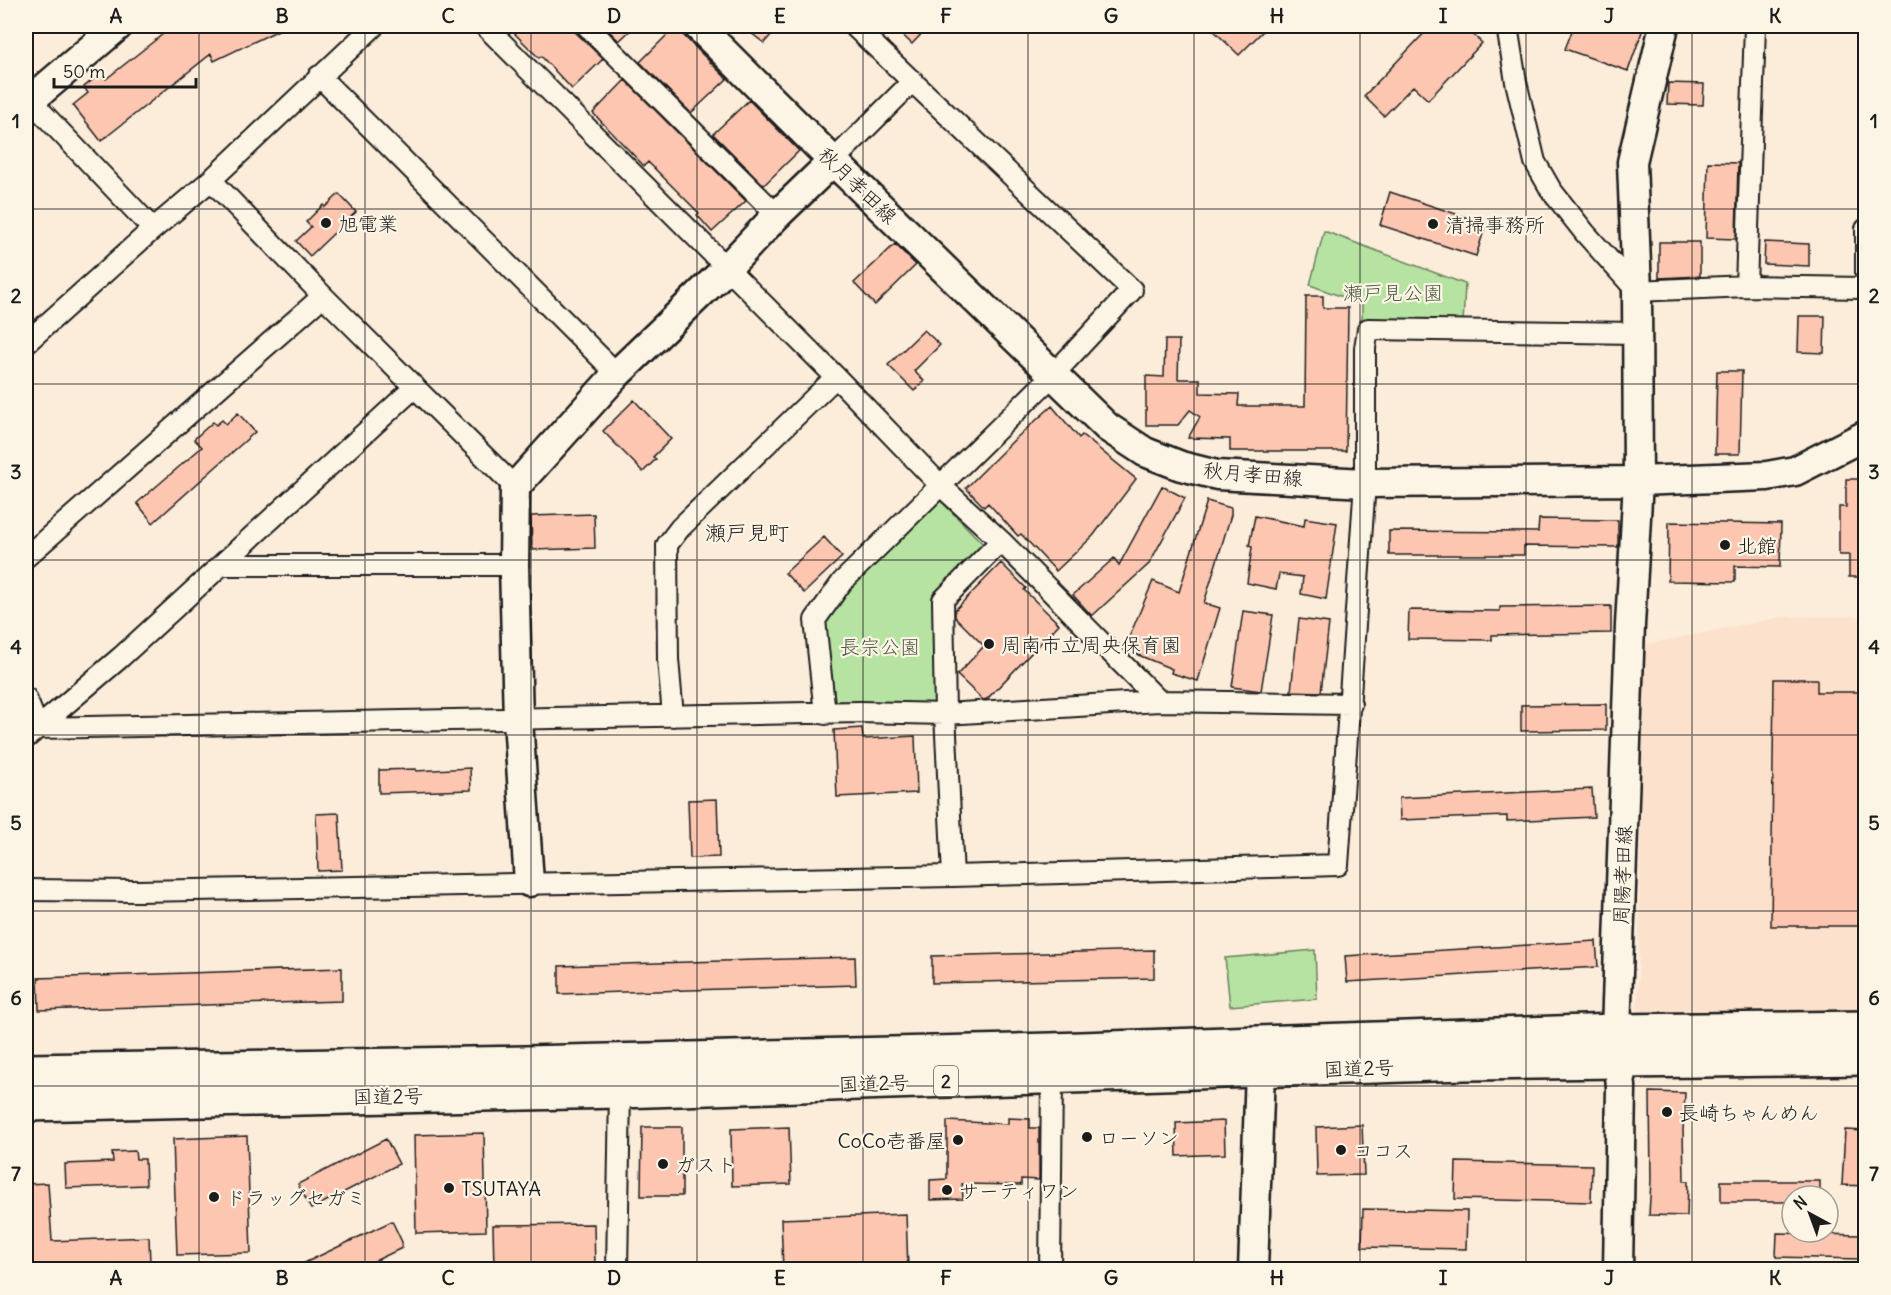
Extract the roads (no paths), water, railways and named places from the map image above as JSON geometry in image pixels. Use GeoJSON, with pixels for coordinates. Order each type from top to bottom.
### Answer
{"type":"FeatureCollection","features":[{"type":"Feature","properties":{"kind":"highway","name":"国道2号"},"geometry":{"type":"LineString","coordinates":[[26,1104],[620,1091],[1260,1070],[1866,1028]]}},
{"type":"Feature","properties":{"kind":"highway","name":"国道2号"},"geometry":{"type":"LineString","coordinates":[[26,1071],[525,1063],[1051,1050],[1617,1046],[1866,1058]]}},
{"type":"Feature","properties":{"kind":"street"},"geometry":{"type":"LineString","coordinates":[[118,26],[28,102],[153,229]]}},
{"type":"Feature","properties":{"kind":"street"},"geometry":{"type":"LineString","coordinates":[[26,343],[211,180],[374,26]]}},
{"type":"Feature","properties":{"kind":"street"},"geometry":{"type":"LineString","coordinates":[[485,26],[836,377],[940,485],[1001,541],[1159,701]]}},
{"type":"Feature","properties":{"kind":"street"},"geometry":{"type":"LineString","coordinates":[[587,26],[777,215]]}},
{"type":"Feature","properties":{"kind":"street","name":"秋月孝田線"},"geometry":{"type":"LineString","coordinates":[[698,26],[833,161],[1107,427],[1145,452],[1181,466],[1217,475],[1365,483],[1638,481],[1767,477],[1795,471],[1866,435]]}},
{"type":"Feature","properties":{"kind":"street"},"geometry":{"type":"LineString","coordinates":[[825,714],[815,620],[842,582],[1053,375],[1132,290],[854,26]]}},
{"type":"Feature","properties":{"kind":"street"},"geometry":{"type":"LineString","coordinates":[[1507,26],[1516,82],[1535,162],[1551,190],[1585,234],[1637,291],[1746,286],[1865,290],[1866,229]]}},
{"type":"Feature","properties":{"kind":"street","name":"周陽孝田線"},"geometry":{"type":"LineString","coordinates":[[1618,1269],[1621,1087],[1617,1046],[1630,625],[1638,481],[1637,291],[1632,162],[1664,26]]}},
{"type":"Feature","properties":{"kind":"street"},"geometry":{"type":"LineString","coordinates":[[1746,286],[1755,26]]}},
{"type":"Feature","properties":{"kind":"street"},"geometry":{"type":"LineString","coordinates":[[319,76],[616,374]]}},
{"type":"Feature","properties":{"kind":"street"},"geometry":{"type":"LineString","coordinates":[[529,882],[518,720],[514,565],[515,487],[616,374],[727,268],[777,215],[913,81]]}},
{"type":"Feature","properties":{"kind":"street"},"geometry":{"type":"LineString","coordinates":[[211,180],[323,296],[515,487]]}},
{"type":"Feature","properties":{"kind":"street"},"geometry":{"type":"LineString","coordinates":[[26,557],[323,296]]}},
{"type":"Feature","properties":{"kind":"street"},"geometry":{"type":"LineString","coordinates":[[26,890],[138,891],[529,882],[953,876],[1338,865],[1365,483],[1365,348],[1368,329],[1637,333]]}},
{"type":"Feature","properties":{"kind":"street"},"geometry":{"type":"LineString","coordinates":[[673,716],[668,659],[667,545],[680,528],[836,377]]}},
{"type":"Feature","properties":{"kind":"street"},"geometry":{"type":"LineString","coordinates":[[32,733],[121,657],[415,387]]}},
{"type":"Feature","properties":{"kind":"street"},"geometry":{"type":"LineString","coordinates":[[953,876],[945,714],[943,600],[1001,541]]}},
{"type":"Feature","properties":{"kind":"street"},"geometry":{"type":"LineString","coordinates":[[222,565],[514,565]]}},
{"type":"Feature","properties":{"kind":"street"},"geometry":{"type":"LineString","coordinates":[[26,698],[32,733]]}},
{"type":"Feature","properties":{"kind":"street"},"geometry":{"type":"LineString","coordinates":[[32,733],[860,712],[945,714],[1159,701],[1351,704]]}},
{"type":"Feature","properties":{"kind":"street"},"geometry":{"type":"LineString","coordinates":[[1258,1269],[1253,1269],[1260,1070]]}},
{"type":"Feature","properties":{"kind":"street"},"geometry":{"type":"LineString","coordinates":[[1050,1269],[1052,1078]]}},
{"type":"Feature","properties":{"kind":"street"},"geometry":{"type":"LineString","coordinates":[[617,1269],[620,1091]]}},
{"type":"Feature","properties":{"kind":"place","name":"旭電業"},"geometry":{"type":"Point","coordinates":[326,223]}},
{"type":"Feature","properties":{"kind":"place","name":"清掃事務所"},"geometry":{"type":"Point","coordinates":[1433,224]}},
{"type":"Feature","properties":{"kind":"place","name":"北館"},"geometry":{"type":"Point","coordinates":[1725,545]}},
{"type":"Feature","properties":{"kind":"place","name":"周南市立周央保育園"},"geometry":{"type":"Point","coordinates":[989,644]}},
{"type":"Feature","properties":{"kind":"place","name":"長崎ちゃんめん"},"geometry":{"type":"Point","coordinates":[1667,1112]}},
{"type":"Feature","properties":{"kind":"place","name":"ローソン"},"geometry":{"type":"Point","coordinates":[1087,1137]}},
{"type":"Feature","properties":{"kind":"place","name":"CoCo壱番屋"},"geometry":{"type":"Point","coordinates":[958,1140]}},
{"type":"Feature","properties":{"kind":"place","name":"ココス"},"geometry":{"type":"Point","coordinates":[1341,1150]}},
{"type":"Feature","properties":{"kind":"place","name":"ガスト"},"geometry":{"type":"Point","coordinates":[663,1164]}},
{"type":"Feature","properties":{"kind":"place","name":"TSUTAYA"},"geometry":{"type":"Point","coordinates":[449,1188]}},
{"type":"Feature","properties":{"kind":"place","name":"サーティワン"},"geometry":{"type":"Point","coordinates":[947,1190]}},
{"type":"Feature","properties":{"kind":"place","name":"ドラッグセガミ"},"geometry":{"type":"Point","coordinates":[214,1197]}},
{"type":"Feature","properties":{"kind":"district","name":"瀬戸見町"},"geometry":{"type":"Point","coordinates":[747,532]}},
{"type":"Feature","properties":{"kind":"park label","name":"瀬戸見公園"},"geometry":{"type":"Point","coordinates":[1393,292]}},
{"type":"Feature","properties":{"kind":"park label","name":"長宗公園"},"geometry":{"type":"Point","coordinates":[880,646]}}]}
